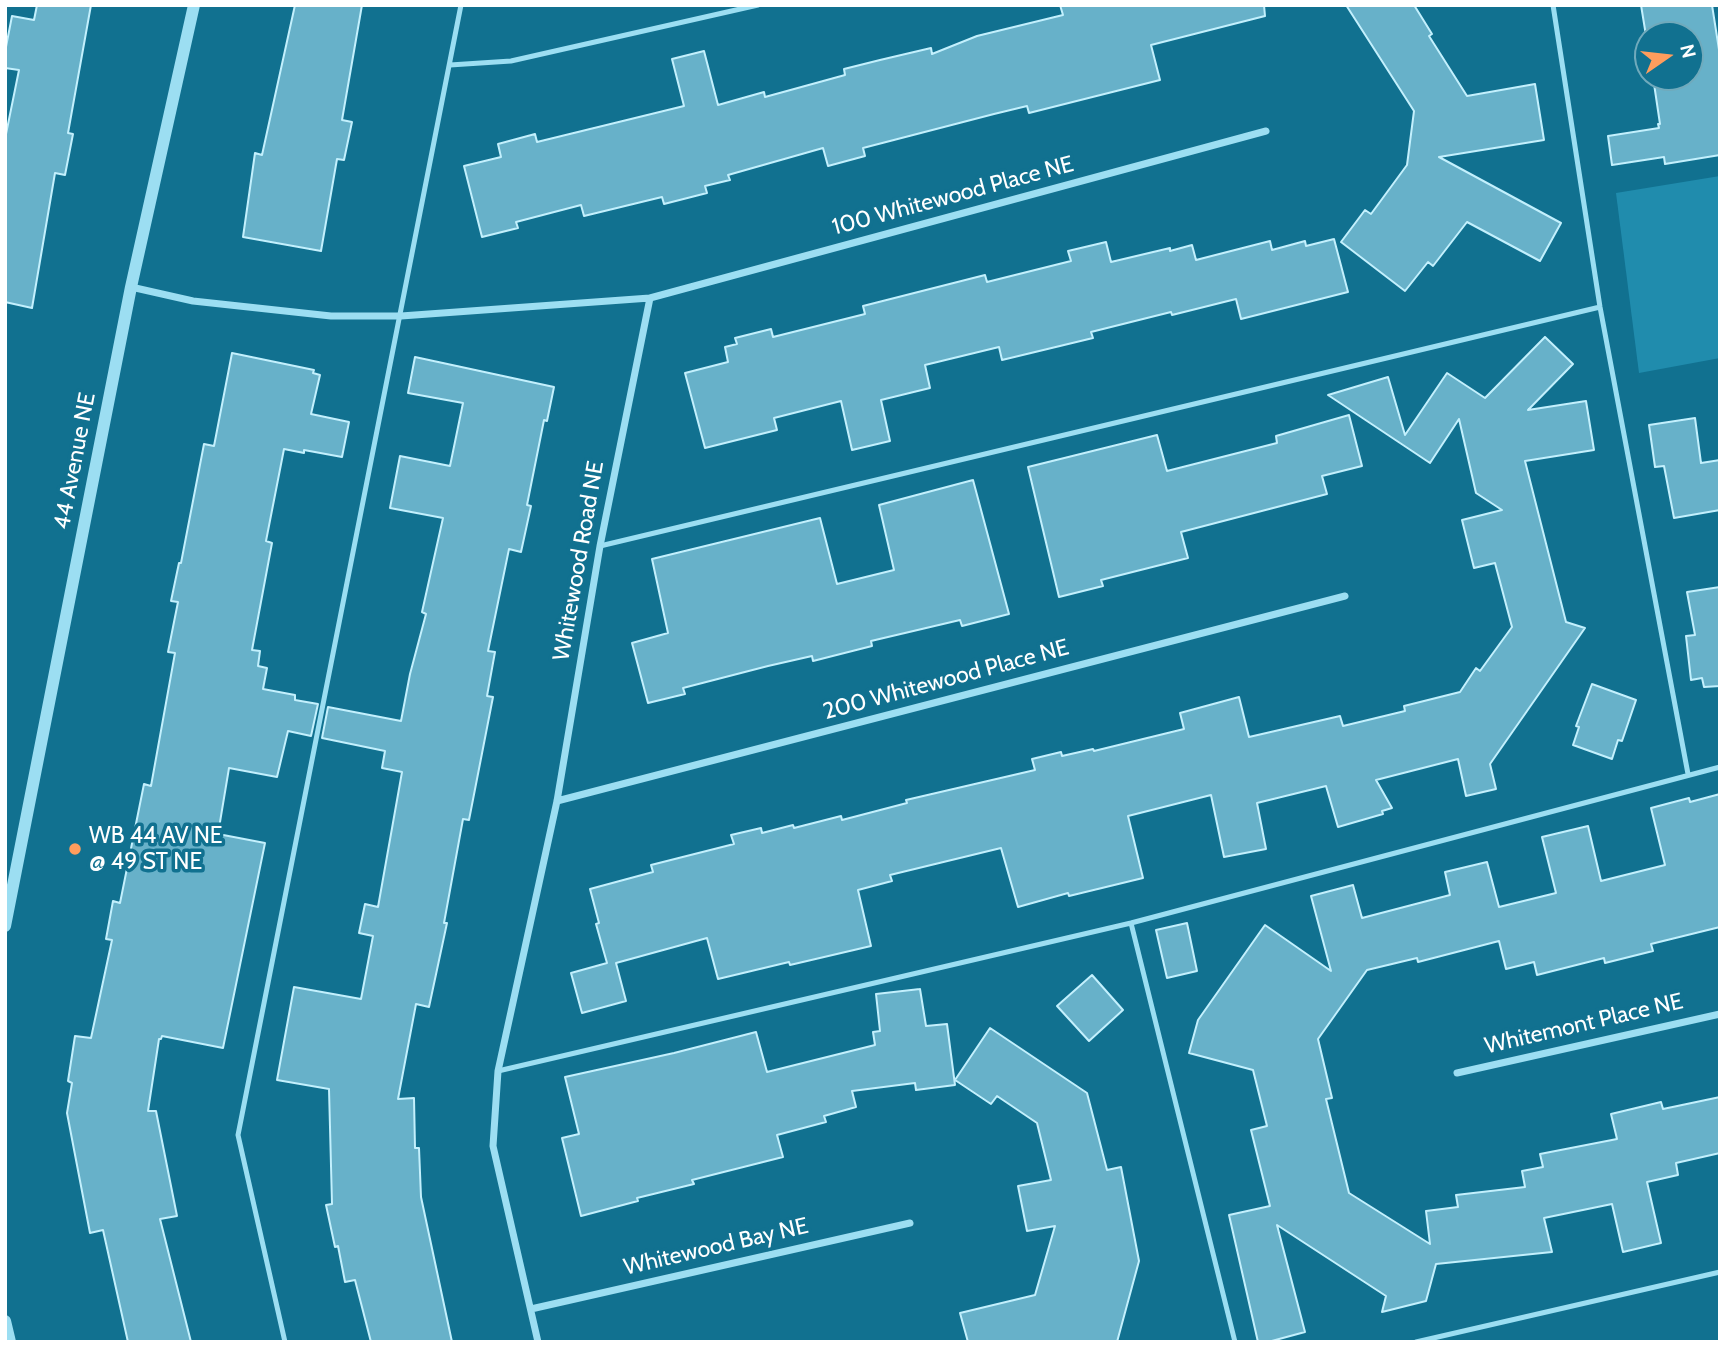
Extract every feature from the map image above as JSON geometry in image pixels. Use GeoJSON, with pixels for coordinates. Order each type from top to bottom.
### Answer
{"type":"FeatureCollection","features":[{"type":"Feature","properties":{"kind":"street","name":"44 Avenue NE"},"geometry":{"type":"LineString","coordinates":[[5,926],[131,287],[194,5]]}},
{"type":"Feature","properties":{"kind":"street","name":"100 Whitewood Place NE"},"geometry":{"type":"LineString","coordinates":[[650,298],[1266,131]]}},
{"type":"Feature","properties":{"kind":"street"},"geometry":{"type":"LineString","coordinates":[[131,287],[193,301],[331,316],[401,316],[650,298]]}},
{"type":"Feature","properties":{"kind":"street","name":"Whitewood Road NE"},"geometry":{"type":"LineString","coordinates":[[538,1342],[493,1146],[498,1071],[557,801],[600,546],[650,298]]}},
{"type":"Feature","properties":{"kind":"street","name":"200 Whitewood Place NE"},"geometry":{"type":"LineString","coordinates":[[557,801],[1345,596]]}},
{"type":"Feature","properties":{"kind":"street","name":"Whitemont Place NE"},"geometry":{"type":"LineString","coordinates":[[1457,1073],[1720,1014]]}},
{"type":"Feature","properties":{"kind":"street","name":"Whitewood Bay NE"},"geometry":{"type":"LineString","coordinates":[[531,1310],[909,1223]]}},
{"type":"Feature","properties":{"kind":"street"},"geometry":{"type":"LineString","coordinates":[[5,1321],[10,1342]]}},
{"type":"Feature","properties":{"kind":"lane"},"geometry":{"type":"LineString","coordinates":[[285,1342],[237,1135],[461,5]]}},
{"type":"Feature","properties":{"kind":"lane"},"geometry":{"type":"LineString","coordinates":[[450,65],[511,61],[758,5]]}},
{"type":"Feature","properties":{"kind":"lane"},"geometry":{"type":"LineString","coordinates":[[1553,5],[1600,307],[1688,774]]}},
{"type":"Feature","properties":{"kind":"lane"},"geometry":{"type":"LineString","coordinates":[[600,546],[1600,307]]}},
{"type":"Feature","properties":{"kind":"lane"},"geometry":{"type":"LineString","coordinates":[[498,1071],[1130,923],[1720,767]]}},
{"type":"Feature","properties":{"kind":"lane"},"geometry":{"type":"LineString","coordinates":[[1130,923],[1236,1342]]}},
{"type":"Feature","properties":{"kind":"lane"},"geometry":{"type":"LineString","coordinates":[[1416,1342],[1720,1272]]}},
{"type":"Feature","properties":{"kind":"shaded area"},"geometry":{"type":"Polygon","coordinates":[[[1720,176],[1720,358],[1639,373],[1616,193],[1720,176]]]}},
{"type":"Feature","properties":{"kind":"building"},"geometry":{"type":"Polygon","coordinates":[[[37,5],[91,5],[68,133],[73,134],[65,175],[55,173],[32,308],[5,302],[5,139],[19,70],[5,68],[5,52],[12,16],[34,20],[37,5]]]}},
{"type":"Feature","properties":{"kind":"building"},"geometry":{"type":"Polygon","coordinates":[[[295,5],[362,5],[342,120],[352,122],[344,160],[337,159],[321,251],[243,237],[255,153],[262,155],[295,5]]]}},
{"type":"Feature","properties":{"kind":"building"},"geometry":{"type":"Polygon","coordinates":[[[1060,5],[1264,5],[1265,16],[1151,45],[1160,80],[1029,113],[1027,106],[994,114],[863,148],[865,156],[828,166],[823,148],[728,175],[730,180],[705,186],[707,193],[664,204],[662,197],[584,216],[581,205],[516,222],[518,228],[482,237],[464,166],[501,157],[498,144],[535,134],[537,142],[684,106],[672,59],[704,51],[718,105],[764,92],[765,97],[845,75],[844,69],[880,60],[931,48],[932,54],[977,36],[1063,15],[1060,5]]]}},
{"type":"Feature","properties":{"kind":"building"},"geometry":{"type":"Polygon","coordinates":[[[1346,5],[1414,5],[1432,34],[1429,36],[1467,96],[1535,84],[1544,140],[1439,157],[1561,223],[1540,261],[1467,222],[1433,266],[1428,262],[1405,291],[1341,242],[1365,210],[1371,214],[1407,165],[1414,111],[1346,5]]]}},
{"type":"Feature","properties":{"kind":"building"},"geometry":{"type":"Polygon","coordinates":[[[1641,5],[1712,5],[1720,56],[1720,155],[1665,164],[1664,157],[1612,165],[1608,136],[1659,128],[1655,91],[1704,91],[1704,21],[1644,21],[1641,5]]]}},
{"type":"Feature","properties":{"kind":"building"},"geometry":{"type":"Polygon","coordinates":[[[1334,239],[1348,292],[1241,319],[1236,299],[1091,332],[1093,338],[1002,360],[999,347],[925,365],[930,388],[881,400],[890,441],[852,450],[841,401],[774,418],[777,430],[705,448],[685,373],[728,362],[725,347],[737,344],[735,338],[771,329],[773,337],[865,314],[863,306],[985,275],[987,282],[1071,261],[1068,251],[1106,242],[1111,262],[1192,245],[1196,260],[1270,241],[1272,250],[1305,241],[1306,246],[1334,239]]]}},
{"type":"Feature","properties":{"kind":"building"},"geometry":{"type":"Polygon","coordinates":[[[1545,337],[1573,364],[1528,410],[1586,401],[1594,450],[1525,461],[1566,622],[1585,628],[1490,764],[1496,789],[1466,796],[1458,759],[1376,780],[1392,808],[1382,811],[1383,814],[1338,827],[1326,786],[1257,803],[1266,849],[1224,857],[1211,795],[1128,816],[1143,878],[1069,896],[1068,893],[1018,907],[1001,848],[890,875],[892,881],[858,890],[871,946],[718,979],[707,938],[616,963],[626,1001],[582,1013],[571,973],[607,963],[590,889],[653,872],[651,865],[734,844],[731,835],[761,828],[762,833],[793,825],[794,828],[841,816],[842,820],[907,803],[906,800],[1035,770],[1032,759],[1061,752],[1062,756],[1093,749],[1094,751],[1184,729],[1180,713],[1239,697],[1249,737],[1340,716],[1343,726],[1405,711],[1404,706],[1460,692],[1476,668],[1480,671],[1512,627],[1495,563],[1474,568],[1462,520],[1502,510],[1476,493],[1459,419],[1430,463],[1328,395],[1388,377],[1405,435],[1447,373],[1485,398],[1545,337]]]}},
{"type":"Feature","properties":{"kind":"building"},"geometry":{"type":"Polygon","coordinates":[[[232,353],[314,370],[313,373],[320,375],[311,414],[349,422],[342,457],[284,449],[266,541],[272,543],[252,650],[260,651],[258,666],[267,668],[263,689],[295,695],[295,700],[318,704],[311,736],[288,731],[277,777],[229,768],[218,834],[265,843],[223,1048],[162,1036],[159,1039],[148,1111],[156,1111],[177,1216],[160,1219],[191,1342],[128,1342],[103,1230],[90,1233],[67,1113],[72,1083],[68,1081],[75,1036],[91,1038],[112,940],[106,939],[113,901],[120,903],[144,784],[151,786],[175,653],[168,652],[178,602],[171,601],[204,444],[214,446],[232,353]]]}},
{"type":"Feature","properties":{"kind":"building"},"geometry":{"type":"Polygon","coordinates":[[[415,357],[554,387],[547,421],[544,420],[527,505],[531,506],[521,552],[509,549],[488,651],[495,652],[487,696],[493,697],[469,820],[463,819],[444,923],[447,923],[429,1007],[416,1004],[398,1099],[414,1098],[415,1148],[419,1148],[421,1197],[452,1342],[371,1342],[355,1280],[345,1282],[326,1205],[332,1204],[329,1089],[277,1080],[294,987],[361,999],[373,936],[359,933],[365,904],[378,907],[402,772],[382,768],[385,751],[322,738],[328,707],[401,721],[426,614],[422,612],[443,518],[390,508],[400,456],[450,466],[463,403],[408,393],[415,357]]]}},
{"type":"Feature","properties":{"kind":"building"},"geometry":{"type":"Polygon","coordinates":[[[1349,415],[1362,466],[1322,476],[1327,494],[1181,532],[1188,558],[1101,580],[1103,586],[1059,597],[1028,467],[1157,435],[1167,471],[1277,443],[1276,436],[1349,415]]]}},
{"type":"Feature","properties":{"kind":"building"},"geometry":{"type":"Polygon","coordinates":[[[1695,418],[1701,463],[1720,460],[1720,510],[1674,518],[1664,466],[1655,467],[1649,425],[1695,418]]]}},
{"type":"Feature","properties":{"kind":"building"},"geometry":{"type":"Polygon","coordinates":[[[973,480],[1009,614],[962,626],[960,620],[871,641],[872,646],[813,661],[812,656],[768,666],[683,688],[685,694],[648,703],[632,643],[668,633],[652,559],[820,518],[837,584],[894,570],[879,505],[973,480]]]}},
{"type":"Feature","properties":{"kind":"building"},"geometry":{"type":"Polygon","coordinates":[[[1720,587],[1720,686],[1704,687],[1702,678],[1691,680],[1686,636],[1695,635],[1687,592],[1720,587]]]}},
{"type":"Feature","properties":{"kind":"building"},"geometry":{"type":"Polygon","coordinates":[[[1592,684],[1636,700],[1622,741],[1618,740],[1612,759],[1573,745],[1579,727],[1576,726],[1592,684]]]}},
{"type":"Feature","properties":{"kind":"building"},"geometry":{"type":"Polygon","coordinates":[[[1720,794],[1720,927],[1651,944],[1653,951],[1605,963],[1604,958],[1537,975],[1534,962],[1506,969],[1499,941],[1418,962],[1417,958],[1367,970],[1318,1039],[1332,1098],[1326,1099],[1349,1193],[1430,1244],[1426,1211],[1458,1207],[1456,1195],[1525,1187],[1522,1171],[1543,1167],[1540,1154],[1617,1139],[1611,1114],[1661,1102],[1663,1109],[1720,1097],[1720,1153],[1676,1163],[1678,1175],[1647,1182],[1661,1243],[1623,1252],[1612,1204],[1544,1218],[1552,1252],[1436,1264],[1426,1301],[1382,1312],[1386,1296],[1277,1225],[1305,1332],[1258,1342],[1229,1215],[1270,1206],[1251,1130],[1267,1126],[1253,1070],[1189,1053],[1198,1020],[1265,925],[1331,971],[1311,896],[1353,885],[1362,918],[1450,895],[1445,872],[1487,862],[1499,907],[1556,893],[1542,837],[1588,826],[1601,881],[1665,865],[1651,808],[1689,798],[1690,802],[1720,794]]]}},
{"type":"Feature","properties":{"kind":"building"},"geometry":{"type":"Polygon","coordinates":[[[1187,923],[1197,971],[1167,978],[1156,930],[1187,923]]]}},
{"type":"Feature","properties":{"kind":"building"},"geometry":{"type":"Polygon","coordinates":[[[1092,975],[1123,1010],[1089,1041],[1057,1006],[1092,975]]]}},
{"type":"Feature","properties":{"kind":"building"},"geometry":{"type":"Polygon","coordinates":[[[920,989],[926,1026],[947,1024],[955,1085],[916,1090],[915,1083],[852,1091],[856,1107],[824,1116],[826,1122],[777,1135],[783,1157],[692,1180],[694,1184],[581,1216],[562,1138],[579,1134],[565,1077],[756,1032],[767,1072],[875,1045],[873,1032],[880,1031],[876,994],[920,989]]]}},
{"type":"Feature","properties":{"kind":"building"},"geometry":{"type":"Polygon","coordinates":[[[990,1028],[1087,1093],[1107,1170],[1121,1167],[1139,1261],[1117,1342],[968,1342],[960,1313],[1035,1295],[1055,1226],[1027,1231],[1018,1186],[1051,1180],[1037,1123],[997,1096],[991,1104],[955,1080],[990,1028]]]}},
{"type":"Feature","properties":{"kind":"place","name":"WB 44 AV NE @ 49 ST NE"},"geometry":{"type":"Point","coordinates":[75,849]}}]}
